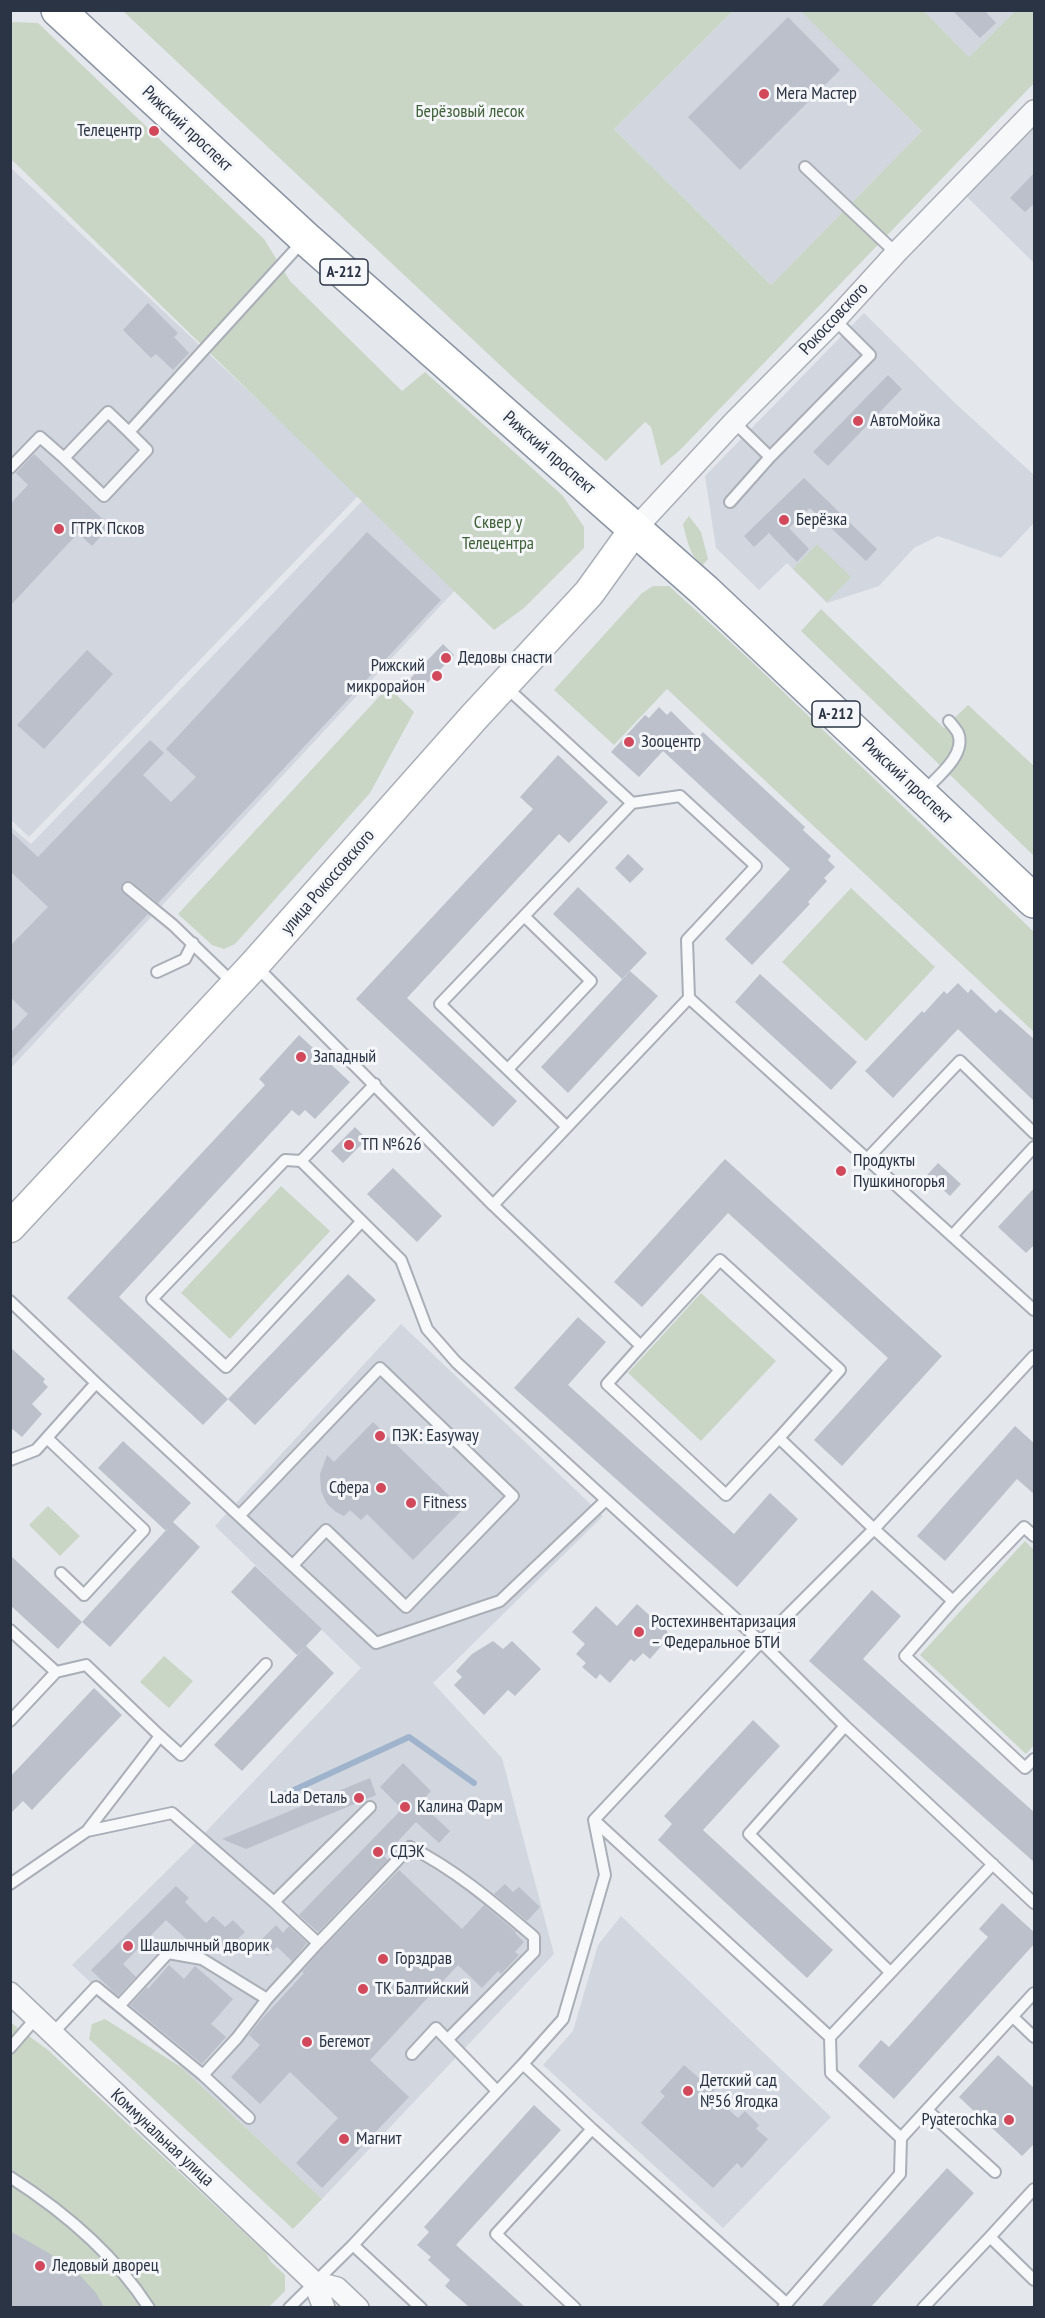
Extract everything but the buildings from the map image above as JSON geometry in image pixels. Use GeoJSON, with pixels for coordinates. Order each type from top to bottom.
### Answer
{"type":"FeatureCollection","features":[{"type":"Feature","properties":{"kind":"highway","name":"Рижский проспект"},"geometry":{"type":"LineString","coordinates":[[58,10],[306,238],[705,591],[1035,901]]}},
{"type":"Feature","properties":{"kind":"main road","name":"улица Рокоссовского"},"geometry":{"type":"LineString","coordinates":[[10,1227],[245,975],[589,593],[635,529]]}},
{"type":"Feature","properties":{"kind":"street","name":"Рокоссовского"},"geometry":{"type":"LineString","coordinates":[[635,529],[896,253],[1035,111]]}},
{"type":"Feature","properties":{"kind":"street","name":"Коммунальная улица"},"geometry":{"type":"LineString","coordinates":[[10,1994],[314,2282],[324,2307]]}},
{"type":"Feature","properties":{"kind":"street","name":"Коммунальная улица"},"geometry":{"type":"LineString","coordinates":[[314,2282],[337,2288],[358,2307]]}},
{"type":"Feature","properties":{"kind":"lane"},"geometry":{"type":"LineString","coordinates":[[806,168],[896,253]]}},
{"type":"Feature","properties":{"kind":"lane"},"geometry":{"type":"LineString","coordinates":[[129,432],[306,238]]}},
{"type":"Feature","properties":{"kind":"lane"},"geometry":{"type":"LineString","coordinates":[[730,502],[870,355],[835,320]]}},
{"type":"Feature","properties":{"kind":"lane"},"geometry":{"type":"LineString","coordinates":[[10,468],[40,437],[104,496],[147,450],[108,412],[64,458]]}},
{"type":"Feature","properties":{"kind":"lane"},"geometry":{"type":"LineString","coordinates":[[735,422],[770,458]]}},
{"type":"Feature","properties":{"kind":"lane"},"geometry":{"type":"LineString","coordinates":[[504,685],[632,803]]}},
{"type":"Feature","properties":{"kind":"lane"},"geometry":{"type":"LineString","coordinates":[[921,794],[957,753],[958,732],[950,721]]}},
{"type":"Feature","properties":{"kind":"lane"},"geometry":{"type":"LineString","coordinates":[[493,1204],[567,1127],[689,998],[687,940],[756,866],[681,796],[632,803],[440,1004],[567,1127]]}},
{"type":"Feature","properties":{"kind":"lane"},"geometry":{"type":"LineString","coordinates":[[128,888],[193,943],[245,975],[375,1084],[493,1204],[641,1346]]}},
{"type":"Feature","properties":{"kind":"lane"},"geometry":{"type":"LineString","coordinates":[[508,1069],[591,981],[524,916]]}},
{"type":"Feature","properties":{"kind":"lane"},"geometry":{"type":"LineString","coordinates":[[157,972],[185,959],[193,943]]}},
{"type":"Feature","properties":{"kind":"lane"},"geometry":{"type":"LineString","coordinates":[[689,998],[1035,1311]]}},
{"type":"Feature","properties":{"kind":"lane"},"geometry":{"type":"LineString","coordinates":[[867,1159],[960,1060],[1035,1133]]}},
{"type":"Feature","properties":{"kind":"lane"},"geometry":{"type":"LineString","coordinates":[[301,1161],[375,1084]]}},
{"type":"Feature","properties":{"kind":"lane"},"geometry":{"type":"LineString","coordinates":[[952,1236],[1035,1147]]}},
{"type":"Feature","properties":{"kind":"lane"},"geometry":{"type":"LineString","coordinates":[[361,1222],[226,1367],[152,1299],[285,1160],[301,1161],[401,1260],[427,1329],[456,1362],[761,1642],[845,1726],[1035,1903]]}},
{"type":"Feature","properties":{"kind":"lane"},"geometry":{"type":"LineString","coordinates":[[720,1260],[840,1370],[779,1438],[726,1495],[606,1384],[720,1260]]}},
{"type":"Feature","properties":{"kind":"lane"},"geometry":{"type":"LineString","coordinates":[[10,1301],[376,1643],[500,1601],[606,1500]]}},
{"type":"Feature","properties":{"kind":"lane"},"geometry":{"type":"LineString","coordinates":[[594,1820],[761,1642],[874,1530],[1035,1356]]}},
{"type":"Feature","properties":{"kind":"lane"},"geometry":{"type":"LineString","coordinates":[[240,1515],[380,1368],[513,1496],[406,1607],[326,1530],[293,1565]]}},
{"type":"Feature","properties":{"kind":"lane"},"geometry":{"type":"LineString","coordinates":[[10,1460],[36,1450],[96,1383]]}},
{"type":"Feature","properties":{"kind":"lane"},"geometry":{"type":"LineString","coordinates":[[47,1437],[144,1530],[84,1595],[61,1573]]}},
{"type":"Feature","properties":{"kind":"lane"},"geometry":{"type":"LineString","coordinates":[[779,1438],[874,1530],[953,1601]]}},
{"type":"Feature","properties":{"kind":"lane"},"geometry":{"type":"LineString","coordinates":[[1035,1536],[1024,1527],[953,1601],[905,1656],[1025,1768],[1035,1759]]}},
{"type":"Feature","properties":{"kind":"lane"},"geometry":{"type":"LineString","coordinates":[[10,1630],[56,1672]]}},
{"type":"Feature","properties":{"kind":"lane"},"geometry":{"type":"LineString","coordinates":[[10,1721],[56,1672],[86,1665],[181,1755],[266,1664]]}},
{"type":"Feature","properties":{"kind":"lane"},"geometry":{"type":"LineString","coordinates":[[845,1726],[749,1834],[891,1972]]}},
{"type":"Feature","properties":{"kind":"lane"},"geometry":{"type":"LineString","coordinates":[[12,1881],[87,1831],[160,1736]]}},
{"type":"Feature","properties":{"kind":"lane"},"geometry":{"type":"LineString","coordinates":[[274,1902],[370,1807]]}},
{"type":"Feature","properties":{"kind":"lane"},"geometry":{"type":"LineString","coordinates":[[87,1831],[172,1813],[318,1943]]}},
{"type":"Feature","properties":{"kind":"lane"},"geometry":{"type":"LineString","coordinates":[[594,1820],[830,2037]]}},
{"type":"Feature","properties":{"kind":"lane"},"geometry":{"type":"LineString","coordinates":[[290,2307],[352,2245],[563,2019],[604,1875],[594,1820]]}},
{"type":"Feature","properties":{"kind":"lane"},"geometry":{"type":"LineString","coordinates":[[203,2076],[237,2038],[267,1999],[410,1847],[440,1862],[476,1888],[534,1937],[534,1952],[448,2039]]}},
{"type":"Feature","properties":{"kind":"lane"},"geometry":{"type":"LineString","coordinates":[[901,2138],[831,2073],[830,2037],[993,1864]]}},
{"type":"Feature","properties":{"kind":"lane"},"geometry":{"type":"LineString","coordinates":[[119,2006],[168,1953],[202,1959],[267,1999]]}},
{"type":"Feature","properties":{"kind":"lane"},"geometry":{"type":"LineString","coordinates":[[52,2034],[96,1987],[203,2076],[249,2118]]}},
{"type":"Feature","properties":{"kind":"lane"},"geometry":{"type":"LineString","coordinates":[[522,2064],[784,2305],[900,2174],[901,2138],[1035,1993]]}},
{"type":"Feature","properties":{"kind":"lane"},"geometry":{"type":"LineString","coordinates":[[1013,2017],[1035,2037]]}},
{"type":"Feature","properties":{"kind":"lane"},"geometry":{"type":"LineString","coordinates":[[10,2048],[37,2018]]}},
{"type":"Feature","properties":{"kind":"lane"},"geometry":{"type":"LineString","coordinates":[[412,2054],[436,2028],[496,2091]]}},
{"type":"Feature","properties":{"kind":"lane"},"geometry":{"type":"LineString","coordinates":[[927,2110],[995,2172]]}},
{"type":"Feature","properties":{"kind":"lane"},"geometry":{"type":"LineString","coordinates":[[575,2307],[496,2234],[592,2129]]}},
{"type":"Feature","properties":{"kind":"lane"},"geometry":{"type":"LineString","coordinates":[[10,2177],[39,2195],[107,2255],[134,2284],[149,2307]]}},
{"type":"Feature","properties":{"kind":"lane"},"geometry":{"type":"LineString","coordinates":[[923,2307],[1035,2189]]}},
{"type":"Feature","properties":{"kind":"lane"},"geometry":{"type":"LineString","coordinates":[[990,2237],[1035,2280]]}},
{"type":"Feature","properties":{"kind":"lane"},"geometry":{"type":"LineString","coordinates":[[352,2245],[421,2307]]}},
{"type":"Feature","properties":{"kind":"shaded area"},"geometry":{"type":"Polygon","coordinates":[[[801,10],[922,131],[771,285],[614,129],[733,11],[801,10]]]}},
{"type":"Feature","properties":{"kind":"shaded area"},"geometry":{"type":"Polygon","coordinates":[[[924,11],[1015,11],[969,57],[924,11]]]}},
{"type":"Feature","properties":{"kind":"shaded area"},"geometry":{"type":"Polygon","coordinates":[[[1034,121],[1034,263],[963,193],[1034,121]]]}},
{"type":"Feature","properties":{"kind":"shaded area"},"geometry":{"type":"Polygon","coordinates":[[[10,167],[359,495],[29,837],[10,819],[10,167]]]}},
{"type":"Feature","properties":{"kind":"shaded area"},"geometry":{"type":"Polygon","coordinates":[[[864,313],[956,404],[1034,475],[1034,523],[1001,558],[938,536],[914,548],[879,586],[827,603],[787,563],[759,590],[716,548],[705,476],[864,313]]]}},
{"type":"Feature","properties":{"kind":"shaded area"},"geometry":{"type":"Polygon","coordinates":[[[364,499],[457,588],[11,1068],[10,826],[31,844],[364,499]]]}},
{"type":"Feature","properties":{"kind":"shaded area"},"geometry":{"type":"Polygon","coordinates":[[[401,1324],[603,1516],[433,1683],[502,1758],[554,1954],[322,2199],[72,1965],[199,1839],[361,1668],[215,1526],[401,1324]]]}},
{"type":"Feature","properties":{"kind":"shaded area","name":"Детский сад №56 Ягодка"},"geometry":{"type":"Polygon","coordinates":[[[621,1916],[831,2117],[723,2228],[543,2065],[573,2031],[598,1945],[621,1916]]]}},
{"type":"Feature","properties":{"kind":"green space","name":"Берёзовый лесок"},"geometry":{"type":"Polygon","coordinates":[[[123,11],[733,11],[614,129],[771,285],[922,131],[801,11],[924,11],[969,57],[1015,11],[1034,11],[1034,83],[680,450],[661,466],[651,427],[645,422],[606,461],[518,382],[123,11]]]}},
{"type":"Feature","properties":{"kind":"green space","name":"Сквер у Телецентра"},"geometry":{"type":"Polygon","coordinates":[[[10,22],[38,23],[264,239],[290,281],[402,391],[425,372],[563,496],[584,527],[584,548],[524,608],[494,630],[11,159],[10,22]]]}},
{"type":"Feature","properties":{"kind":"green space"},"geometry":{"type":"Polygon","coordinates":[[[689,516],[701,532],[708,559],[703,565],[695,557],[687,541],[683,524],[689,516]]]}},
{"type":"Feature","properties":{"kind":"green space"},"geometry":{"type":"Polygon","coordinates":[[[817,544],[851,577],[827,602],[793,569],[817,544]]]}},
{"type":"Feature","properties":{"kind":"green space"},"geometry":{"type":"Polygon","coordinates":[[[653,586],[669,586],[749,659],[1034,932],[1034,1032],[667,689],[614,745],[554,690],[642,593],[653,586]]]}},
{"type":"Feature","properties":{"kind":"green space"},"geometry":{"type":"Polygon","coordinates":[[[821,609],[944,728],[968,705],[1034,766],[1034,856],[801,631],[821,609]]]}},
{"type":"Feature","properties":{"kind":"green space"},"geometry":{"type":"Polygon","coordinates":[[[388,687],[414,712],[370,793],[235,944],[224,949],[212,945],[178,914],[388,687]]]}},
{"type":"Feature","properties":{"kind":"green space"},"geometry":{"type":"Polygon","coordinates":[[[851,888],[935,967],[866,1041],[782,962],[851,888]]]}},
{"type":"Feature","properties":{"kind":"green space"},"geometry":{"type":"Polygon","coordinates":[[[281,1186],[330,1231],[230,1339],[181,1293],[281,1186]]]}},
{"type":"Feature","properties":{"kind":"green space"},"geometry":{"type":"Polygon","coordinates":[[[701,1293],[776,1361],[701,1441],[628,1373],[701,1293]]]}},
{"type":"Feature","properties":{"kind":"green space"},"geometry":{"type":"Polygon","coordinates":[[[48,1506],[80,1536],[60,1556],[29,1525],[48,1506]]]}},
{"type":"Feature","properties":{"kind":"green space"},"geometry":{"type":"Polygon","coordinates":[[[1025,1541],[1034,1550],[1034,1745],[1026,1754],[920,1655],[1025,1541]]]}},
{"type":"Feature","properties":{"kind":"green space"},"geometry":{"type":"Polygon","coordinates":[[[164,1656],[193,1681],[169,1708],[140,1682],[164,1656]]]}},
{"type":"Feature","properties":{"kind":"green space"},"geometry":{"type":"Polygon","coordinates":[[[105,2019],[181,2067],[322,2199],[293,2229],[89,2039],[92,2024],[105,2019]]]}},
{"type":"Feature","properties":{"kind":"green space"},"geometry":{"type":"Polygon","coordinates":[[[10,2022],[48,2050],[266,2253],[271,2262],[285,2275],[285,2291],[269,2307],[11,2307],[10,2022]]]}},
{"type":"Feature","properties":{"kind":"waterway"},"geometry":{"type":"LineString","coordinates":[[281,1796],[409,1737],[474,1783]]}},
{"type":"Feature","properties":{"kind":"place","name":"Мега Мастер"},"geometry":{"type":"Point","coordinates":[764,94]}},
{"type":"Feature","properties":{"kind":"place","name":"Телецентр"},"geometry":{"type":"Point","coordinates":[154,131]}},
{"type":"Feature","properties":{"kind":"place","name":"АвтоМойка"},"geometry":{"type":"Point","coordinates":[858,421]}},
{"type":"Feature","properties":{"kind":"place","name":"Берёзка"},"geometry":{"type":"Point","coordinates":[784,520]}},
{"type":"Feature","properties":{"kind":"place","name":"ГТРК Псков"},"geometry":{"type":"Point","coordinates":[59,529]}},
{"type":"Feature","properties":{"kind":"place","name":"Дедовы снасти"},"geometry":{"type":"Point","coordinates":[446,658]}},
{"type":"Feature","properties":{"kind":"place","name":"Рижский микрорайон"},"geometry":{"type":"Point","coordinates":[437,676]}},
{"type":"Feature","properties":{"kind":"place","name":"Зооцентр"},"geometry":{"type":"Point","coordinates":[629,742]}},
{"type":"Feature","properties":{"kind":"place","name":"Западный"},"geometry":{"type":"Point","coordinates":[301,1057]}},
{"type":"Feature","properties":{"kind":"place","name":"ТП №626"},"geometry":{"type":"Point","coordinates":[349,1145]}},
{"type":"Feature","properties":{"kind":"place","name":"Продукты Пушкиногорья"},"geometry":{"type":"Point","coordinates":[841,1171]}},
{"type":"Feature","properties":{"kind":"place","name":"ПЭК: Easyway"},"geometry":{"type":"Point","coordinates":[380,1436]}},
{"type":"Feature","properties":{"kind":"place","name":"Сфера"},"geometry":{"type":"Point","coordinates":[381,1488]}},
{"type":"Feature","properties":{"kind":"place","name":"Fitness"},"geometry":{"type":"Point","coordinates":[411,1503]}},
{"type":"Feature","properties":{"kind":"place","name":"Ростехинвентаризация – Федеральное БТИ"},"geometry":{"type":"Point","coordinates":[639,1632]}},
{"type":"Feature","properties":{"kind":"place","name":"Lada Dеталь"},"geometry":{"type":"Point","coordinates":[359,1798]}},
{"type":"Feature","properties":{"kind":"place","name":"Калина Фарм"},"geometry":{"type":"Point","coordinates":[405,1807]}},
{"type":"Feature","properties":{"kind":"place","name":"СДЭК"},"geometry":{"type":"Point","coordinates":[378,1852]}},
{"type":"Feature","properties":{"kind":"place","name":"Шашлычный дворик"},"geometry":{"type":"Point","coordinates":[128,1946]}},
{"type":"Feature","properties":{"kind":"place","name":"Горздрав"},"geometry":{"type":"Point","coordinates":[383,1959]}},
{"type":"Feature","properties":{"kind":"place","name":"ТК Балтийский"},"geometry":{"type":"Point","coordinates":[363,1989]}},
{"type":"Feature","properties":{"kind":"place","name":"Бегемот"},"geometry":{"type":"Point","coordinates":[307,2042]}},
{"type":"Feature","properties":{"kind":"place","name":"Детский сад №56 Ягодка"},"geometry":{"type":"Point","coordinates":[688,2091]}},
{"type":"Feature","properties":{"kind":"place","name":"Pyaterochka"},"geometry":{"type":"Point","coordinates":[1009,2120]}},
{"type":"Feature","properties":{"kind":"place","name":"Магнит"},"geometry":{"type":"Point","coordinates":[344,2139]}},
{"type":"Feature","properties":{"kind":"place","name":"Ледовый дворец"},"geometry":{"type":"Point","coordinates":[40,2266]}}]}
